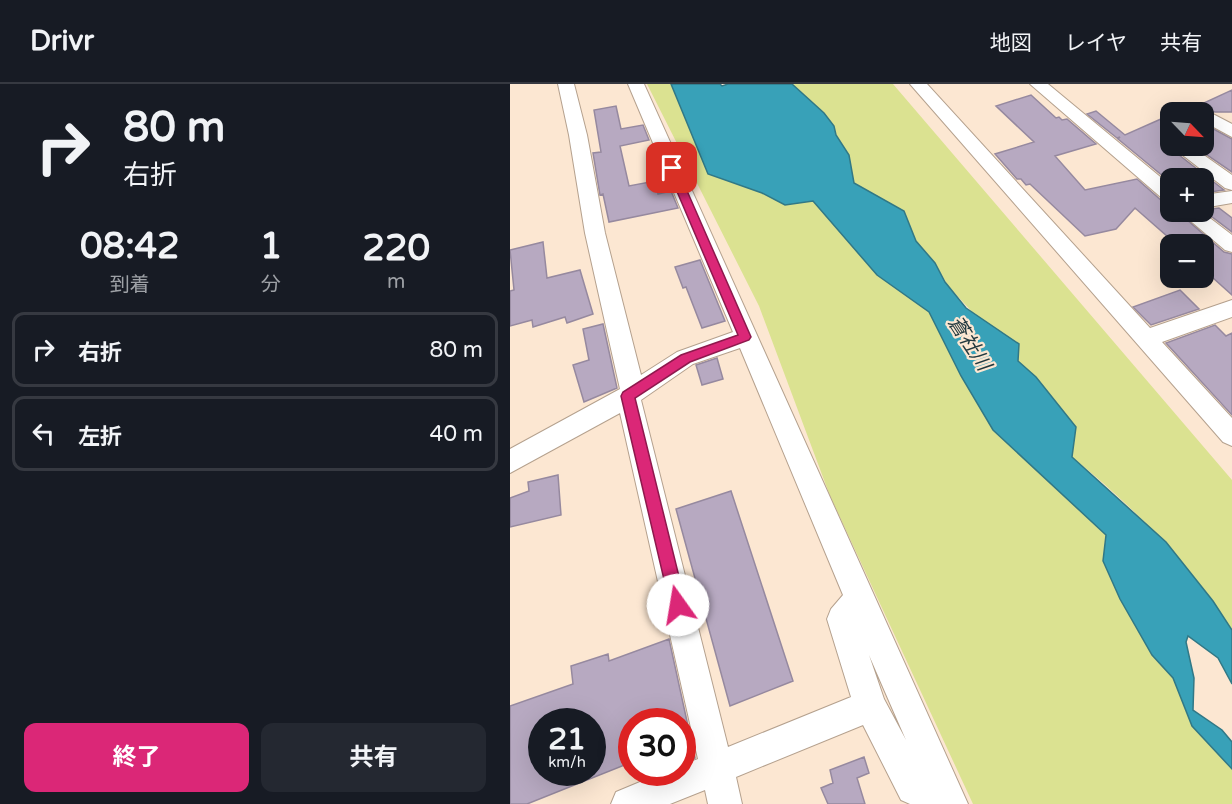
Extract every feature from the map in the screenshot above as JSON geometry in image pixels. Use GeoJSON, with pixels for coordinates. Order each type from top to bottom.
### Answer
{"type":"FeatureCollection","features":[{"type":"Feature","properties":{"kind":"street"},"geometry":{"type":"LineString","coordinates":[[566,84],[578,135],[595,233],[725,804]]}},
{"type":"Feature","properties":{"kind":"street"},"geometry":{"type":"LineString","coordinates":[[636,84],[745,337],[787,426],[947,801]]}},
{"type":"Feature","properties":{"kind":"street"},"geometry":{"type":"LineString","coordinates":[[918,84],[1232,435]]}},
{"type":"Feature","properties":{"kind":"street"},"geometry":{"type":"LineString","coordinates":[[1038,84],[1160,187]]}},
{"type":"Feature","properties":{"kind":"street"},"geometry":{"type":"LineString","coordinates":[[1214,120],[1232,132]]}},
{"type":"Feature","properties":{"kind":"street"},"geometry":{"type":"LineString","coordinates":[[1194,156],[1232,184]]}},
{"type":"Feature","properties":{"kind":"street"},"geometry":{"type":"LineString","coordinates":[[1216,199],[1232,214]]}},
{"type":"Feature","properties":{"kind":"street"},"geometry":{"type":"LineString","coordinates":[[1203,222],[1232,245]]}},
{"type":"Feature","properties":{"kind":"street"},"geometry":{"type":"LineString","coordinates":[[1144,339],[1232,309]]}},
{"type":"Feature","properties":{"kind":"street"},"geometry":{"type":"LineString","coordinates":[[510,462],[631,394],[685,358],[745,337]]}},
{"type":"Feature","properties":{"kind":"street"},"geometry":{"type":"LineString","coordinates":[[859,598],[842,619],[870,706],[913,788],[947,801]]}},
{"type":"Feature","properties":{"kind":"street"},"geometry":{"type":"LineString","coordinates":[[628,804],[870,706]]}},
{"type":"Feature","properties":{"kind":"green space"},"geometry":{"type":"Polygon","coordinates":[[[647,84],[671,84],[709,174],[762,193],[785,205],[813,201],[877,275],[929,312],[961,376],[993,430],[1106,535],[1103,561],[1152,655],[1173,678],[1192,726],[1232,769],[1232,804],[973,804],[830,496],[759,306],[647,84]]]}},
{"type":"Feature","properties":{"kind":"green space"},"geometry":{"type":"Polygon","coordinates":[[[792,84],[893,84],[1232,480],[1232,630],[1197,581],[1159,537],[1139,516],[1072,457],[1076,427],[1036,377],[1018,361],[948,286],[938,268],[916,241],[904,211],[853,183],[849,155],[836,135],[834,126],[792,84]]]}},
{"type":"Feature","properties":{"kind":"water","name":"蒼社川"},"geometry":{"type":"Polygon","coordinates":[[[671,84],[720,84],[722,86],[728,84],[792,84],[824,113],[834,126],[836,135],[849,155],[854,183],[904,211],[916,241],[935,263],[945,282],[966,308],[1019,344],[1018,361],[1036,377],[1076,427],[1072,457],[1166,542],[1213,601],[1232,630],[1232,684],[1218,658],[1188,636],[1186,642],[1194,678],[1193,710],[1222,730],[1232,742],[1232,769],[1192,726],[1173,678],[1152,655],[1120,599],[1103,561],[1106,535],[993,430],[961,376],[929,312],[877,275],[813,201],[785,205],[762,193],[708,174],[671,84]]]}},
{"type":"Feature","properties":{"kind":"building"},"geometry":{"type":"Polygon","coordinates":[[[1232,90],[1232,112],[1214,112],[1214,102],[1206,102],[1232,90]]]}},
{"type":"Feature","properties":{"kind":"building"},"geometry":{"type":"Polygon","coordinates":[[[1031,95],[1056,118],[1067,119],[1096,144],[1055,156],[1085,190],[1137,179],[1160,199],[1160,222],[1190,222],[1203,234],[1165,234],[1135,208],[1116,229],[1085,236],[1030,184],[1026,185],[1021,179],[1017,179],[995,154],[1034,142],[996,106],[1031,95]]]}},
{"type":"Feature","properties":{"kind":"building"},"geometry":{"type":"Polygon","coordinates":[[[616,106],[621,129],[643,125],[649,140],[620,146],[629,186],[655,181],[658,194],[671,191],[678,208],[609,222],[603,194],[600,195],[593,153],[601,152],[594,110],[616,106]]]}},
{"type":"Feature","properties":{"kind":"building"},"geometry":{"type":"Polygon","coordinates":[[[1096,111],[1125,135],[1160,119],[1160,156],[1180,156],[1196,168],[1160,168],[1160,174],[1118,139],[1120,137],[1117,138],[1087,114],[1096,111]]]}},
{"type":"Feature","properties":{"kind":"building"},"geometry":{"type":"Polygon","coordinates":[[[1214,129],[1232,139],[1232,172],[1209,156],[1214,156],[1214,129]]]}},
{"type":"Feature","properties":{"kind":"building"},"geometry":{"type":"Polygon","coordinates":[[[1214,182],[1224,190],[1214,191],[1214,182]]]}},
{"type":"Feature","properties":{"kind":"building"},"geometry":{"type":"Polygon","coordinates":[[[1219,208],[1232,218],[1232,232],[1214,218],[1214,209],[1219,208]]]}},
{"type":"Feature","properties":{"kind":"building"},"geometry":{"type":"Polygon","coordinates":[[[543,242],[547,278],[580,270],[593,314],[567,323],[565,317],[533,327],[532,320],[510,326],[510,291],[514,290],[510,250],[543,242]]]}},
{"type":"Feature","properties":{"kind":"building"},"geometry":{"type":"Polygon","coordinates":[[[1214,243],[1224,252],[1232,254],[1232,295],[1214,279],[1214,243]]]}},
{"type":"Feature","properties":{"kind":"building"},"geometry":{"type":"Polygon","coordinates":[[[700,260],[725,321],[702,328],[686,287],[683,288],[675,267],[700,260]]]}},
{"type":"Feature","properties":{"kind":"building"},"geometry":{"type":"Polygon","coordinates":[[[1180,290],[1199,309],[1151,325],[1133,307],[1180,290]]]}},
{"type":"Feature","properties":{"kind":"building"},"geometry":{"type":"Polygon","coordinates":[[[603,324],[617,388],[584,402],[573,365],[589,360],[583,329],[603,324]]]}},
{"type":"Feature","properties":{"kind":"building"},"geometry":{"type":"Polygon","coordinates":[[[1215,325],[1226,336],[1232,333],[1232,415],[1166,343],[1215,325]]]}},
{"type":"Feature","properties":{"kind":"building"},"geometry":{"type":"Polygon","coordinates":[[[717,358],[723,379],[702,385],[696,365],[717,358]]]}},
{"type":"Feature","properties":{"kind":"building"},"geometry":{"type":"Polygon","coordinates":[[[558,475],[561,515],[510,527],[510,498],[529,491],[528,482],[558,475]]]}},
{"type":"Feature","properties":{"kind":"building"},"geometry":{"type":"Polygon","coordinates":[[[731,491],[793,681],[730,706],[676,509],[731,491]]]}},
{"type":"Feature","properties":{"kind":"building"},"geometry":{"type":"Polygon","coordinates":[[[669,639],[684,708],[618,708],[618,768],[606,772],[606,708],[528,708],[528,786],[572,786],[527,804],[510,804],[510,706],[573,684],[571,666],[608,654],[609,661],[669,639]]]}},
{"type":"Feature","properties":{"kind":"building"},"geometry":{"type":"Polygon","coordinates":[[[864,757],[869,773],[857,778],[865,804],[828,804],[821,788],[833,783],[830,770],[864,757]]]}},
{"type":"Feature","properties":{"kind":"route"},"geometry":{"type":"LineString","coordinates":[[672,168],[745,337],[685,358],[628,396],[678,605]]}}]}
